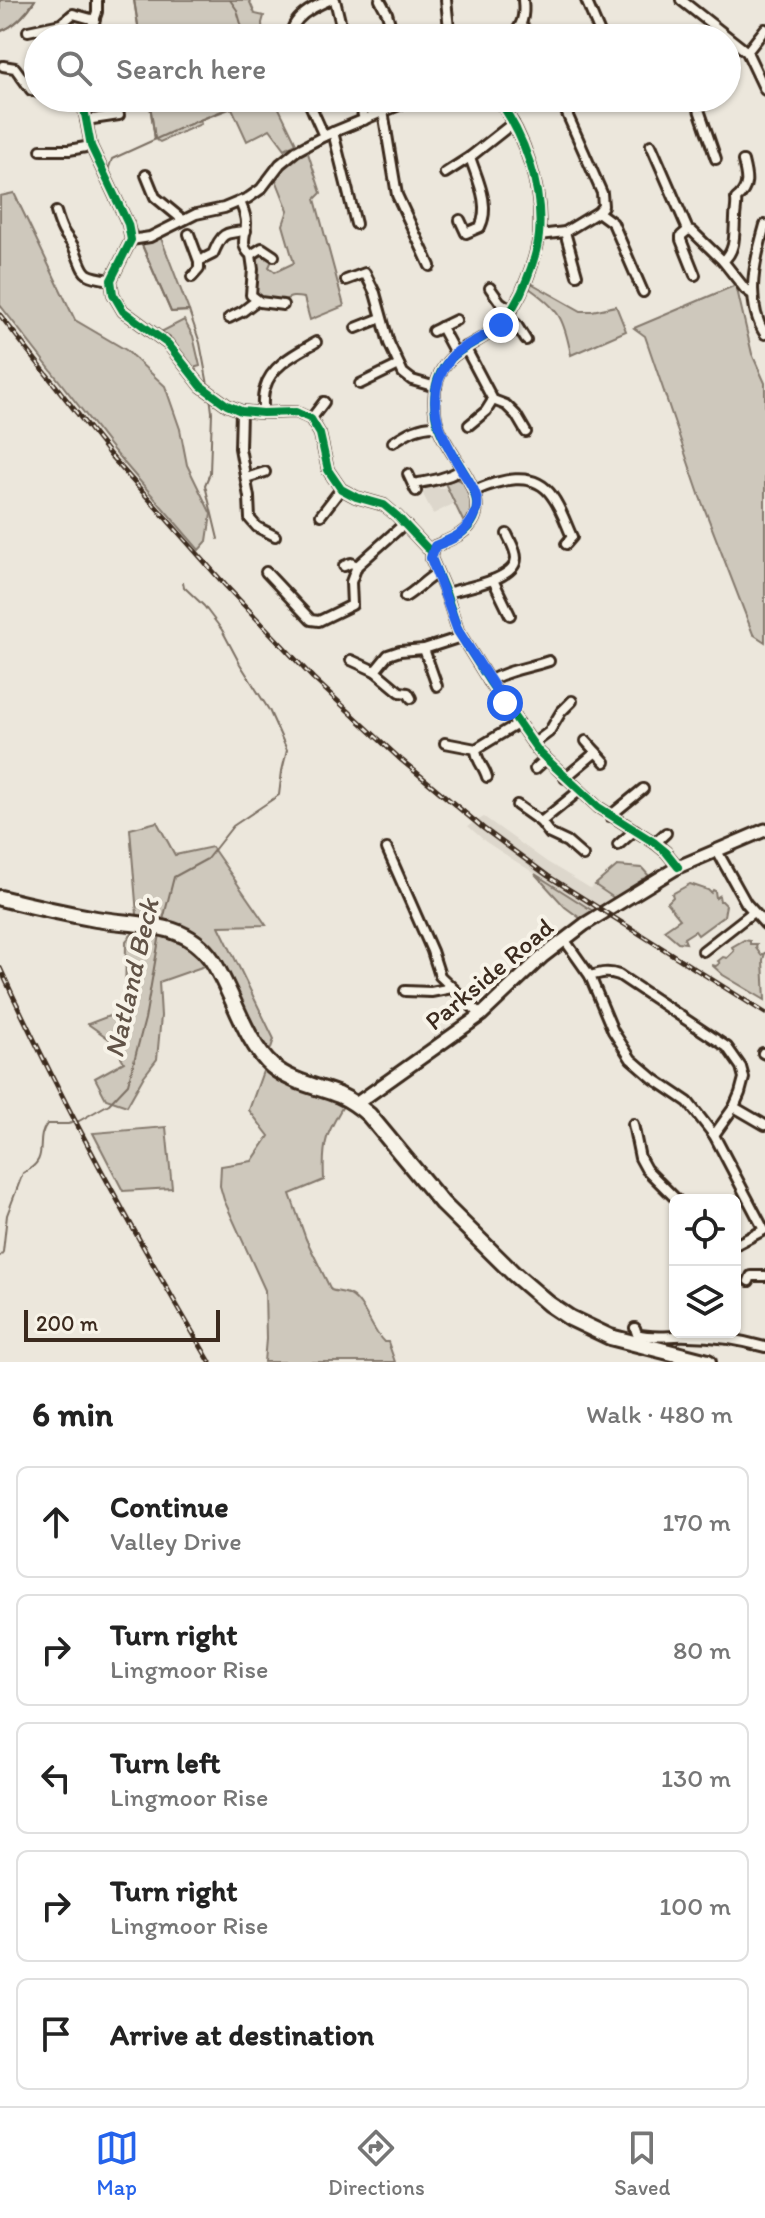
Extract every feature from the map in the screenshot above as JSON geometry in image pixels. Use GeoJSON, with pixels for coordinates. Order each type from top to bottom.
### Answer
{"type":"FeatureCollection","features":[{"type":"Feature","properties":{"kind":"highway"},"geometry":{"type":"LineString","coordinates":[[0,898],[100,920],[157,926],[190,938],[214,964],[267,1060],[293,1079],[356,1104],[382,1129],[442,1203],[549,1304],[610,1337],[708,1362]]}},
{"type":"Feature","properties":{"kind":"street"},"geometry":{"type":"LineString","coordinates":[[93,24],[97,0]]}},
{"type":"Feature","properties":{"kind":"street"},"geometry":{"type":"LineString","coordinates":[[295,24],[316,3],[332,0],[340,24]]}},
{"type":"Feature","properties":{"kind":"street"},"geometry":{"type":"LineString","coordinates":[[380,0],[390,24]]}},
{"type":"Feature","properties":{"kind":"street"},"geometry":{"type":"LineString","coordinates":[[446,0],[449,24]]}},
{"type":"Feature","properties":{"kind":"street"},"geometry":{"type":"LineString","coordinates":[[521,24],[525,15],[523,0]]}},
{"type":"Feature","properties":{"kind":"street"},"geometry":{"type":"LineString","coordinates":[[586,0],[596,24]]}},
{"type":"Feature","properties":{"kind":"street"},"geometry":{"type":"LineString","coordinates":[[681,0],[711,24]]}},
{"type":"Feature","properties":{"kind":"street"},"geometry":{"type":"LineString","coordinates":[[61,24],[73,14],[95,20]]}},
{"type":"Feature","properties":{"kind":"street"},"geometry":{"type":"LineString","coordinates":[[747,52],[765,29]]}},
{"type":"Feature","properties":{"kind":"street"},"geometry":{"type":"LineString","coordinates":[[741,47],[747,52],[765,90]]}},
{"type":"Feature","properties":{"kind":"street"},"geometry":{"type":"LineString","coordinates":[[15,68],[21,58]]}},
{"type":"Feature","properties":{"kind":"street"},"geometry":{"type":"LineString","coordinates":[[3,66],[15,68],[24,80]]}},
{"type":"Feature","properties":{"kind":"street"},"geometry":{"type":"LineString","coordinates":[[85,112],[91,146],[137,239]]}},
{"type":"Feature","properties":{"kind":"street"},"geometry":{"type":"LineString","coordinates":[[316,112],[329,134],[356,224]]}},
{"type":"Feature","properties":{"kind":"street"},"geometry":{"type":"LineString","coordinates":[[362,112],[364,120]]}},
{"type":"Feature","properties":{"kind":"street"},"geometry":{"type":"LineString","coordinates":[[381,112],[288,156],[261,189],[240,202],[196,214],[164,231],[137,239],[111,280],[113,294],[123,311],[168,344],[206,390],[216,397],[241,411],[296,412],[311,419],[320,434],[328,470],[341,489],[384,505],[432,551]]}},
{"type":"Feature","properties":{"kind":"street"},"geometry":{"type":"LineString","coordinates":[[383,112],[397,195],[430,266]]}},
{"type":"Feature","properties":{"kind":"street"},"geometry":{"type":"LineString","coordinates":[[506,112],[523,145],[532,176],[538,206],[539,235],[525,283],[510,314],[492,332],[455,353],[441,373],[436,387],[434,403],[438,426],[474,491],[477,507],[471,522],[462,532],[435,546],[431,558],[461,637],[533,744],[579,791],[610,816],[655,843],[678,867]]}},
{"type":"Feature","properties":{"kind":"street"},"geometry":{"type":"LineString","coordinates":[[539,235],[565,232],[603,206],[602,193],[566,112]]}},
{"type":"Feature","properties":{"kind":"street"},"geometry":{"type":"LineString","coordinates":[[700,112],[716,159]]}},
{"type":"Feature","properties":{"kind":"street"},"geometry":{"type":"LineString","coordinates":[[86,120],[119,115]]}},
{"type":"Feature","properties":{"kind":"street"},"geometry":{"type":"LineString","coordinates":[[445,173],[513,123]]}},
{"type":"Feature","properties":{"kind":"street"},"geometry":{"type":"LineString","coordinates":[[651,145],[688,230],[723,261],[752,294]]}},
{"type":"Feature","properties":{"kind":"street"},"geometry":{"type":"LineString","coordinates":[[40,150],[91,146]]}},
{"type":"Feature","properties":{"kind":"street"},"geometry":{"type":"LineString","coordinates":[[460,220],[466,233],[480,227],[484,218],[483,199],[470,157]]}},
{"type":"Feature","properties":{"kind":"street"},"geometry":{"type":"LineString","coordinates":[[723,261],[731,253],[736,228],[736,199],[744,193],[748,179],[743,161]]}},
{"type":"Feature","properties":{"kind":"street"},"geometry":{"type":"LineString","coordinates":[[146,175],[155,197],[183,220]]}},
{"type":"Feature","properties":{"kind":"street"},"geometry":{"type":"LineString","coordinates":[[240,202],[246,218],[243,241],[245,250],[251,255],[253,269],[251,295],[256,301],[283,305]]}},
{"type":"Feature","properties":{"kind":"street"},"geometry":{"type":"LineString","coordinates":[[56,212],[61,228],[84,270],[93,277],[111,280]]}},
{"type":"Feature","properties":{"kind":"street"},"geometry":{"type":"LineString","coordinates":[[598,212],[613,223],[643,292]]}},
{"type":"Feature","properties":{"kind":"street"},"geometry":{"type":"LineString","coordinates":[[765,225],[752,294],[754,310],[765,334]]}},
{"type":"Feature","properties":{"kind":"street"},"geometry":{"type":"LineString","coordinates":[[688,230],[681,240],[695,275]]}},
{"type":"Feature","properties":{"kind":"street"},"geometry":{"type":"LineString","coordinates":[[199,261],[213,254],[219,238],[228,232],[246,231]]}},
{"type":"Feature","properties":{"kind":"street"},"geometry":{"type":"LineString","coordinates":[[565,232],[577,275]]}},
{"type":"Feature","properties":{"kind":"street"},"geometry":{"type":"LineString","coordinates":[[189,234],[199,261],[197,274],[192,277]]}},
{"type":"Feature","properties":{"kind":"street"},"geometry":{"type":"LineString","coordinates":[[251,255],[262,248],[274,256]]}},
{"type":"Feature","properties":{"kind":"street"},"geometry":{"type":"LineString","coordinates":[[346,280],[365,273],[403,373],[412,380],[436,387]]}},
{"type":"Feature","properties":{"kind":"street"},"geometry":{"type":"LineString","coordinates":[[490,288],[526,340]]}},
{"type":"Feature","properties":{"kind":"street"},"geometry":{"type":"LineString","coordinates":[[229,318],[256,301]]}},
{"type":"Feature","properties":{"kind":"street"},"geometry":{"type":"LineString","coordinates":[[356,328],[381,318]]}},
{"type":"Feature","properties":{"kind":"street"},"geometry":{"type":"LineString","coordinates":[[455,353],[437,329],[456,320]]}},
{"type":"Feature","properties":{"kind":"street"},"geometry":{"type":"LineString","coordinates":[[263,413],[264,388],[270,377],[281,364],[313,347]]}},
{"type":"Feature","properties":{"kind":"street"},"geometry":{"type":"LineString","coordinates":[[465,347],[493,400],[506,405],[526,432]]}},
{"type":"Feature","properties":{"kind":"street"},"geometry":{"type":"LineString","coordinates":[[360,384],[399,365]]}},
{"type":"Feature","properties":{"kind":"street"},"geometry":{"type":"LineString","coordinates":[[469,425],[486,411],[493,400]]}},
{"type":"Feature","properties":{"kind":"street"},"geometry":{"type":"LineString","coordinates":[[311,419],[324,402]]}},
{"type":"Feature","properties":{"kind":"street"},"geometry":{"type":"LineString","coordinates":[[241,411],[240,448],[250,519],[257,527],[275,536]]}},
{"type":"Feature","properties":{"kind":"street"},"geometry":{"type":"LineString","coordinates":[[393,442],[425,425],[438,426]]}},
{"type":"Feature","properties":{"kind":"street"},"geometry":{"type":"LineString","coordinates":[[408,474],[414,488],[430,479],[442,479],[461,470]]}},
{"type":"Feature","properties":{"kind":"street"},"geometry":{"type":"LineString","coordinates":[[246,478],[265,472]]}},
{"type":"Feature","properties":{"kind":"street"},"geometry":{"type":"LineString","coordinates":[[474,491],[513,478],[539,483],[551,493],[569,541]]}},
{"type":"Feature","properties":{"kind":"street"},"geometry":{"type":"LineString","coordinates":[[321,515],[341,489]]}},
{"type":"Feature","properties":{"kind":"street"},"geometry":{"type":"LineString","coordinates":[[266,572],[311,620],[319,621],[352,605],[351,582],[357,566],[404,524]]}},
{"type":"Feature","properties":{"kind":"street"},"geometry":{"type":"LineString","coordinates":[[446,593],[493,580],[511,571],[516,554],[507,534]]}},
{"type":"Feature","properties":{"kind":"street"},"geometry":{"type":"LineString","coordinates":[[344,566],[351,563],[357,566]]}},
{"type":"Feature","properties":{"kind":"street"},"geometry":{"type":"LineString","coordinates":[[405,597],[437,573]]}},
{"type":"Feature","properties":{"kind":"street"},"geometry":{"type":"LineString","coordinates":[[493,580],[510,615]]}},
{"type":"Feature","properties":{"kind":"street"},"geometry":{"type":"LineString","coordinates":[[375,671],[388,655],[424,649],[461,637]]}},
{"type":"Feature","properties":{"kind":"street"},"geometry":{"type":"LineString","coordinates":[[424,649],[437,686]]}},
{"type":"Feature","properties":{"kind":"street"},"geometry":{"type":"LineString","coordinates":[[351,660],[375,671],[411,698]]}},
{"type":"Feature","properties":{"kind":"street"},"geometry":{"type":"LineString","coordinates":[[489,681],[506,671],[519,671],[549,661]]}},
{"type":"Feature","properties":{"kind":"street"},"geometry":{"type":"LineString","coordinates":[[533,744],[549,732],[572,701]]}},
{"type":"Feature","properties":{"kind":"street"},"geometry":{"type":"LineString","coordinates":[[445,743],[476,749],[519,723]]}},
{"type":"Feature","properties":{"kind":"street"},"geometry":{"type":"LineString","coordinates":[[586,741],[605,762]]}},
{"type":"Feature","properties":{"kind":"street"},"geometry":{"type":"LineString","coordinates":[[476,749],[477,761],[487,777]]}},
{"type":"Feature","properties":{"kind":"street"},"geometry":{"type":"LineString","coordinates":[[565,778],[596,752]]}},
{"type":"Feature","properties":{"kind":"street"},"geometry":{"type":"LineString","coordinates":[[535,769],[546,759]]}},
{"type":"Feature","properties":{"kind":"street"},"geometry":{"type":"LineString","coordinates":[[610,816],[643,789]]}},
{"type":"Feature","properties":{"kind":"street"},"geometry":{"type":"LineString","coordinates":[[541,822],[579,791]]}},
{"type":"Feature","properties":{"kind":"street"},"geometry":{"type":"LineString","coordinates":[[517,805],[541,822],[550,834],[567,842],[583,856]]}},
{"type":"Feature","properties":{"kind":"street"},"geometry":{"type":"LineString","coordinates":[[618,845],[635,830]]}},
{"type":"Feature","properties":{"kind":"street","name":"Parkside Road"},"geometry":{"type":"LineString","coordinates":[[356,1104],[481,1015],[564,939],[678,867],[765,830]]}},
{"type":"Feature","properties":{"kind":"street"},"geometry":{"type":"LineString","coordinates":[[655,843],[666,833]]}},
{"type":"Feature","properties":{"kind":"street"},"geometry":{"type":"LineString","coordinates":[[387,849],[440,976],[481,1015]]}},
{"type":"Feature","properties":{"kind":"street"},"geometry":{"type":"LineString","coordinates":[[717,851],[753,912],[765,924]]}},
{"type":"Feature","properties":{"kind":"street"},"geometry":{"type":"LineString","coordinates":[[703,951],[753,912]]}},
{"type":"Feature","properties":{"kind":"street"},"geometry":{"type":"LineString","coordinates":[[564,939],[590,976],[613,1031],[631,1059],[688,1102],[714,1135],[765,1231],[741,1242]]}},
{"type":"Feature","properties":{"kind":"street"},"geometry":{"type":"LineString","coordinates":[[590,976],[604,972],[619,975],[727,1047],[741,1067],[744,1078],[734,1107],[714,1135]]}},
{"type":"Feature","properties":{"kind":"street"},"geometry":{"type":"LineString","coordinates":[[405,991],[431,992],[452,988]]}},
{"type":"Feature","properties":{"kind":"street"},"geometry":{"type":"LineString","coordinates":[[734,1107],[765,1125]]}},
{"type":"Feature","properties":{"kind":"street"},"geometry":{"type":"LineString","coordinates":[[633,1124],[640,1158],[646,1169],[673,1194]]}},
{"type":"Feature","properties":{"kind":"street"},"geometry":{"type":"LineString","coordinates":[[749,1281],[751,1276],[765,1276]]}},
{"type":"Feature","properties":{"kind":"street"},"geometry":{"type":"LineString","coordinates":[[635,1328],[637,1334],[645,1337],[669,1335]]}},
{"type":"Feature","properties":{"kind":"street"},"geometry":{"type":"LineString","coordinates":[[684,1356],[687,1338]]}},
{"type":"Feature","properties":{"kind":"street"},"geometry":{"type":"LineString","coordinates":[[726,1338],[765,1347]]}},
{"type":"Feature","properties":{"kind":"shaded area"},"geometry":{"type":"Polygon","coordinates":[[[0,0],[35,0],[20,19],[0,32],[0,0]]]}},
{"type":"Feature","properties":{"kind":"shaded area"},"geometry":{"type":"Polygon","coordinates":[[[134,0],[249,0],[255,14],[264,16],[262,24],[138,24],[134,0]]]}},
{"type":"Feature","properties":{"kind":"shaded area"},"geometry":{"type":"Polygon","coordinates":[[[151,112],[221,112],[160,142],[155,139],[151,112]]]}},
{"type":"Feature","properties":{"kind":"shaded area"},"geometry":{"type":"Polygon","coordinates":[[[234,112],[281,112],[296,143],[285,149],[270,129],[247,141],[234,112]]]}},
{"type":"Feature","properties":{"kind":"shaded area"},"geometry":{"type":"Polygon","coordinates":[[[307,150],[321,193],[315,199],[344,306],[310,320],[304,298],[292,297],[275,302],[251,295],[251,255],[262,248],[274,256],[269,267],[275,272],[294,263],[283,225],[288,210],[275,177],[291,160],[307,150]]]}},
{"type":"Feature","properties":{"kind":"shaded area"},"geometry":{"type":"Polygon","coordinates":[[[14,193],[75,320],[126,350],[165,386],[180,429],[187,465],[211,514],[207,541],[199,550],[114,451],[0,305],[0,196],[14,193]]]}},
{"type":"Feature","properties":{"kind":"shaded area"},"geometry":{"type":"Polygon","coordinates":[[[159,233],[189,311],[171,312],[139,238],[159,233]]]}},
{"type":"Feature","properties":{"kind":"shaded area"},"geometry":{"type":"Polygon","coordinates":[[[531,283],[581,311],[616,306],[626,331],[571,355],[559,316],[529,288],[531,283]]]}},
{"type":"Feature","properties":{"kind":"shaded area"},"geometry":{"type":"Polygon","coordinates":[[[736,285],[752,354],[765,383],[765,642],[753,634],[700,497],[645,336],[634,328],[736,285]]]}},
{"type":"Feature","properties":{"kind":"shaded area"},"geometry":{"type":"Polygon","coordinates":[[[184,320],[193,336],[200,366],[193,368],[176,345],[161,332],[184,320]]]}},
{"type":"Feature","properties":{"kind":"shaded area"},"geometry":{"type":"Polygon","coordinates":[[[456,479],[464,482],[470,498],[470,512],[464,523],[445,483],[456,479]]]}},
{"type":"Feature","properties":{"kind":"shaded area"},"geometry":{"type":"Polygon","coordinates":[[[430,483],[440,489],[445,487],[453,504],[433,514],[420,488],[430,483]]]}},
{"type":"Feature","properties":{"kind":"shaded area"},"geometry":{"type":"Polygon","coordinates":[[[484,817],[547,862],[590,888],[595,885],[617,900],[605,907],[601,904],[596,913],[486,842],[468,826],[484,817]]]}},
{"type":"Feature","properties":{"kind":"shaded area"},"geometry":{"type":"Polygon","coordinates":[[[157,822],[175,855],[212,847],[266,925],[219,926],[274,1039],[267,1060],[216,962],[159,982],[161,1016],[157,1059],[127,1106],[106,1099],[95,1078],[124,1062],[112,1041],[88,1024],[125,1010],[126,941],[138,927],[130,829],[157,822]]]}},
{"type":"Feature","properties":{"kind":"shaded area"},"geometry":{"type":"Polygon","coordinates":[[[617,866],[642,868],[650,877],[642,879],[617,900],[595,885],[617,866]]]}},
{"type":"Feature","properties":{"kind":"shaded area"},"geometry":{"type":"Polygon","coordinates":[[[535,874],[596,913],[584,921],[565,907],[535,874]]]}},
{"type":"Feature","properties":{"kind":"shaded area"},"geometry":{"type":"Polygon","coordinates":[[[690,884],[711,893],[715,891],[716,898],[719,896],[726,905],[724,916],[698,935],[695,931],[684,938],[686,943],[678,942],[664,930],[680,919],[667,903],[672,894],[690,884]]]}},
{"type":"Feature","properties":{"kind":"shaded area"},"geometry":{"type":"Polygon","coordinates":[[[744,940],[757,944],[761,955],[765,953],[765,1000],[712,965],[716,966],[723,957],[727,958],[734,951],[732,947],[744,940]]]}},
{"type":"Feature","properties":{"kind":"shaded area"},"geometry":{"type":"Polygon","coordinates":[[[267,1060],[347,1099],[327,1137],[324,1180],[290,1194],[306,1239],[331,1290],[355,1299],[379,1337],[388,1342],[395,1362],[264,1362],[265,1290],[220,1186],[221,1166],[252,1161],[269,1136],[249,1110],[267,1060]]]}},
{"type":"Feature","properties":{"kind":"shaded area"},"geometry":{"type":"Polygon","coordinates":[[[166,1127],[172,1188],[123,1191],[93,1133],[166,1127]]]}},
{"type":"Feature","properties":{"kind":"waterway"},"geometry":{"type":"LineString","coordinates":[[0,31],[20,19],[35,0]]}},
{"type":"Feature","properties":{"kind":"waterway"},"geometry":{"type":"LineString","coordinates":[[134,0],[138,24]]}},
{"type":"Feature","properties":{"kind":"waterway","name":"Natland Beck"},"geometry":{"type":"LineString","coordinates":[[230,0],[241,24]]}},
{"type":"Feature","properties":{"kind":"waterway"},"geometry":{"type":"LineString","coordinates":[[151,112],[155,139]]}},
{"type":"Feature","properties":{"kind":"waterway","name":"Natland Beck"},"geometry":{"type":"LineString","coordinates":[[139,237],[108,170],[112,159],[219,112]]}},
{"type":"Feature","properties":{"kind":"waterway","name":"Natland Beck"},"geometry":{"type":"LineString","coordinates":[[141,243],[171,312],[189,311],[200,343],[208,385]]}},
{"type":"Feature","properties":{"kind":"waterway","name":"Natland Beck"},"geometry":{"type":"LineString","coordinates":[[210,396],[210,473],[205,485],[218,539]]}},
{"type":"Feature","properties":{"kind":"waterway","name":"Natland Beck"},"geometry":{"type":"LineString","coordinates":[[163,920],[174,877],[207,859],[233,826],[279,795],[287,750],[269,710],[222,630],[183,582]]}},
{"type":"Feature","properties":{"kind":"waterway","name":"Natland Beck"},"geometry":{"type":"LineString","coordinates":[[0,1256],[7,1215],[23,1173],[32,1168],[40,1156],[41,1137],[47,1124],[79,1121],[109,1104],[128,1084],[145,1019],[160,934]]}},
{"type":"Feature","properties":{"kind":"railway"},"geometry":{"type":"LineString","coordinates":[[0,315],[110,455],[226,586],[313,678],[399,758],[483,828],[548,876],[765,1013]]}},
{"type":"Feature","properties":{"kind":"railway"},"geometry":{"type":"LineString","coordinates":[[0,968],[100,1168],[210,1362]]}},
{"type":"Feature","properties":{"kind":"cycle path"},"geometry":{"type":"LineString","coordinates":[[85,112],[91,146],[128,224],[131,240],[111,280],[113,294],[123,311],[168,344],[201,386],[227,405],[241,411],[296,412],[311,419],[320,434],[328,470],[341,489],[384,505],[432,551],[431,558],[458,631],[539,752],[598,807],[655,843],[678,867]]}},
{"type":"Feature","properties":{"kind":"cycle path"},"geometry":{"type":"LineString","coordinates":[[432,551],[435,546],[457,536],[471,524],[476,511],[470,483],[437,422],[435,390],[439,376],[452,357],[491,332],[507,317],[527,279],[538,242],[535,181],[524,146],[506,112]]}},
{"type":"Feature","properties":{"kind":"route"},"geometry":{"type":"LineString","coordinates":[[501,325],[455,353],[441,373],[436,387],[434,403],[438,426],[471,484],[478,503],[475,517],[466,528],[456,537],[435,546],[431,558],[458,631],[505,703]]}}]}
